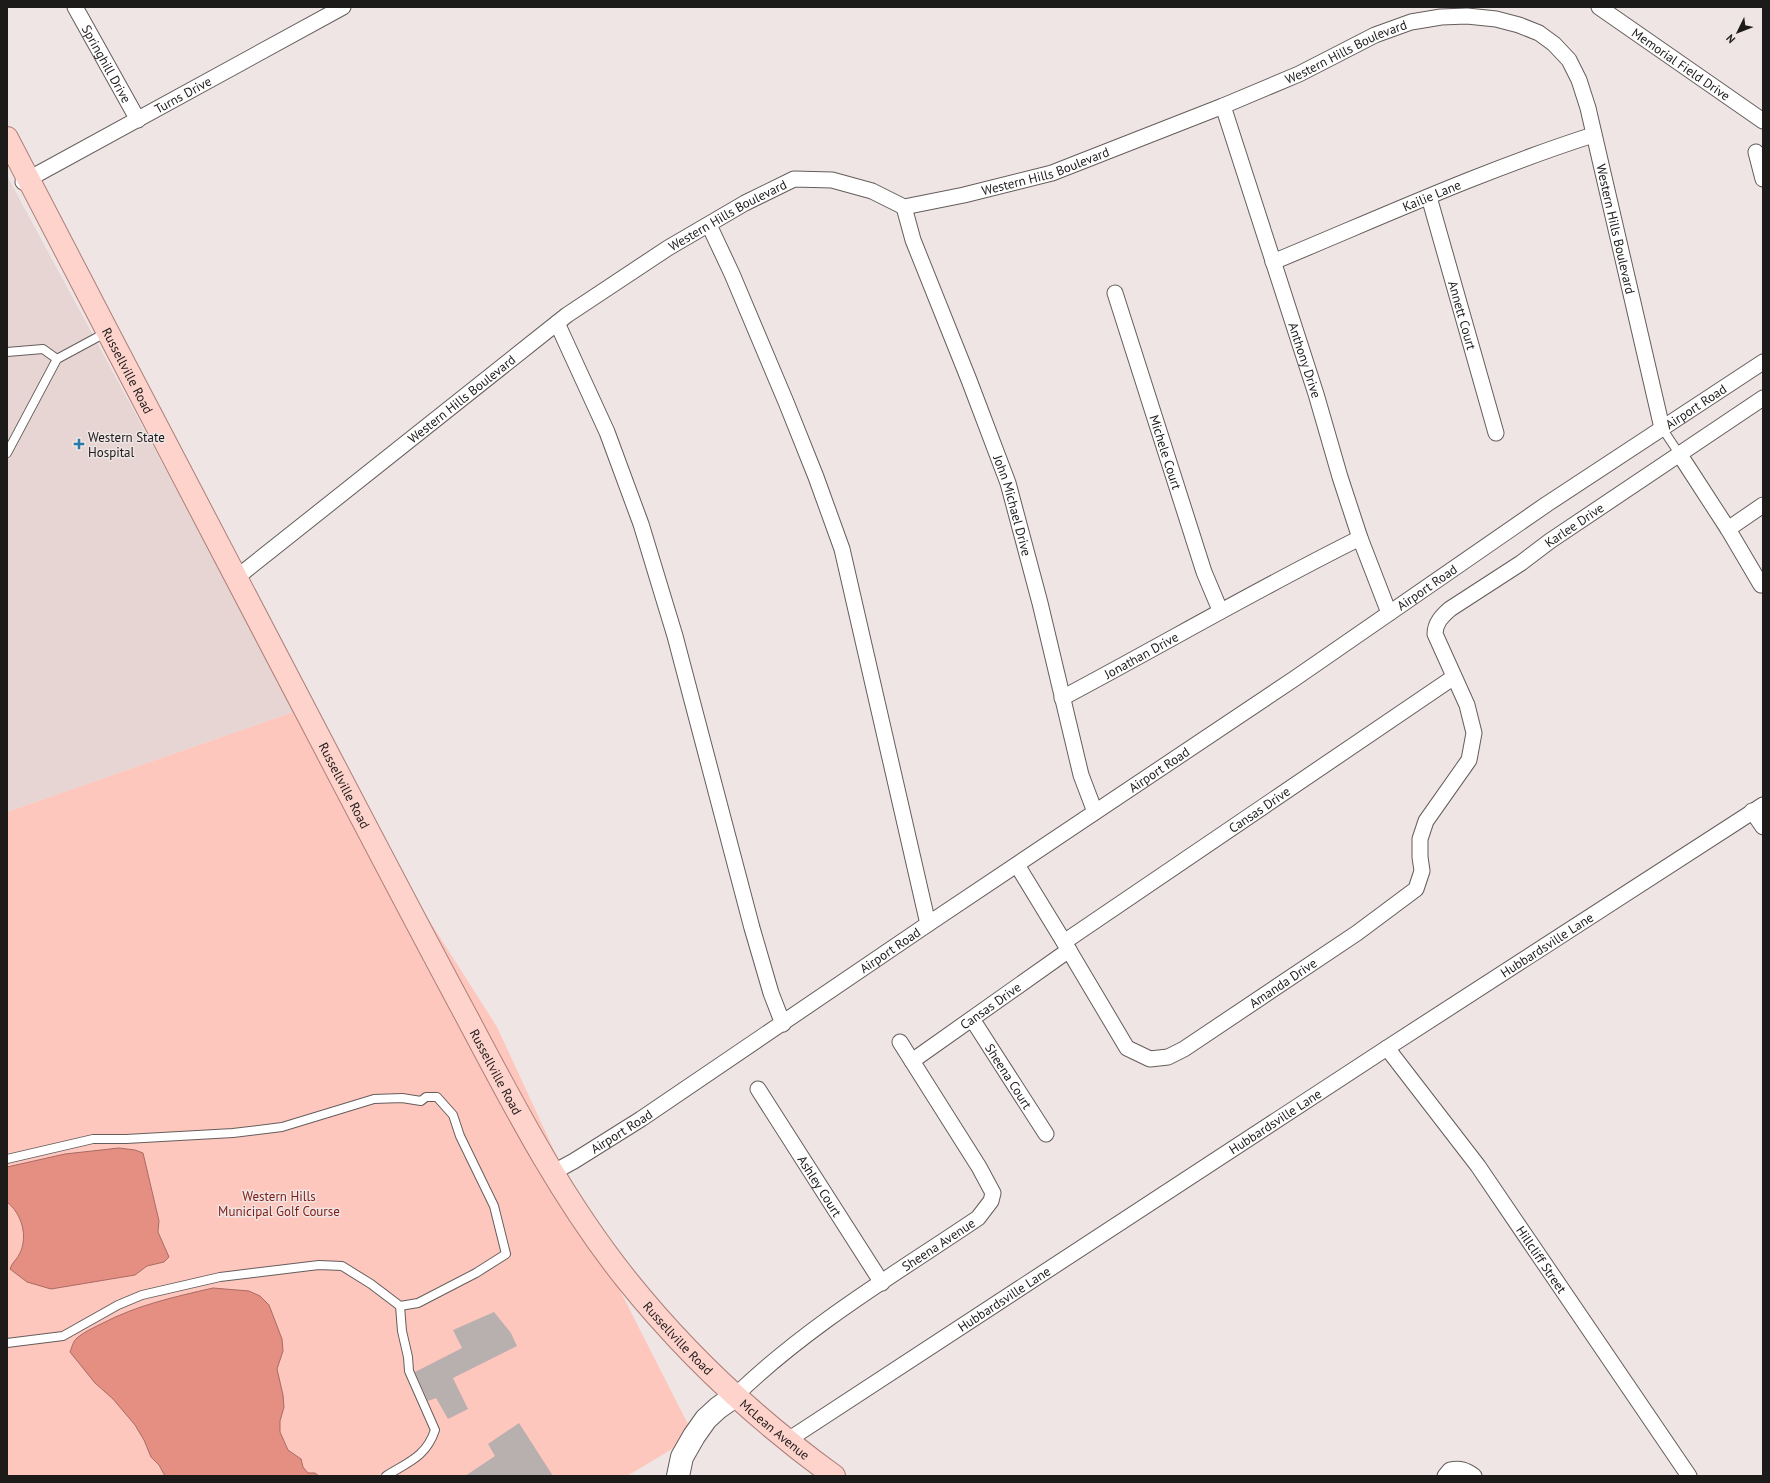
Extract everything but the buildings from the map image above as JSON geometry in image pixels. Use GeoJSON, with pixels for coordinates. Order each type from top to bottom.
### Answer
{"type":"FeatureCollection","features":[{"type":"Feature","properties":{"kind":"main road","name":"Russellville Road"},"geometry":{"type":"LineString","coordinates":[[7,138],[26,181]]}},
{"type":"Feature","properties":{"kind":"main road","name":"Russellville Road"},"geometry":{"type":"LineString","coordinates":[[7,148],[26,181],[354,827],[524,1142],[579,1229],[620,1284],[666,1337],[732,1398]]}},
{"type":"Feature","properties":{"kind":"main road","name":"Russellville Road"},"geometry":{"type":"LineString","coordinates":[[104,334],[236,578],[402,896],[524,1125],[552,1173],[586,1224],[628,1281],[679,1341],[732,1398]]}},
{"type":"Feature","properties":{"kind":"main road","name":"McLean Avenue"},"geometry":{"type":"LineString","coordinates":[[732,1398],[834,1476]]}},
{"type":"Feature","properties":{"kind":"main road","name":"McLean Avenue"},"geometry":{"type":"LineString","coordinates":[[732,1398],[782,1447],[820,1476]]}},
{"type":"Feature","properties":{"kind":"main road"},"geometry":{"type":"LineString","coordinates":[[678,1476],[682,1457],[694,1436],[706,1419],[732,1398]]}},
{"type":"Feature","properties":{"kind":"street","name":"Springhill Drive"},"geometry":{"type":"LineString","coordinates":[[75,7],[138,120]]}},
{"type":"Feature","properties":{"kind":"street","name":"Turns Drive"},"geometry":{"type":"LineString","coordinates":[[26,181],[343,7]]}},
{"type":"Feature","properties":{"kind":"street","name":"Memorial Field Drive"},"geometry":{"type":"LineString","coordinates":[[1599,7],[1763,121]]}},
{"type":"Feature","properties":{"kind":"street","name":"Western Hills Boulevard"},"geometry":{"type":"LineString","coordinates":[[236,578],[557,324],[668,248],[745,203],[794,180],[832,180],[872,191],[904,207],[964,196],[1052,173],[1223,106],[1299,74],[1375,35],[1412,22],[1441,17],[1467,16],[1496,19],[1519,25],[1539,33],[1554,44],[1569,60],[1579,80],[1588,108],[1593,135],[1662,428]]}},
{"type":"Feature","properties":{"kind":"street","name":"Anthony Drive"},"geometry":{"type":"LineString","coordinates":[[1223,106],[1316,394],[1340,477],[1360,538],[1389,613]]}},
{"type":"Feature","properties":{"kind":"street","name":"Kailie Lane"},"geometry":{"type":"LineString","coordinates":[[1273,262],[1429,197],[1550,149],[1593,135]]}},
{"type":"Feature","properties":{"kind":"street"},"geometry":{"type":"LineString","coordinates":[[1756,152],[1763,179]]}},
{"type":"Feature","properties":{"kind":"street","name":"Annett Court"},"geometry":{"type":"LineString","coordinates":[[1429,197],[1496,433]]}},
{"type":"Feature","properties":{"kind":"street","name":"John Michael Drive"},"geometry":{"type":"LineString","coordinates":[[904,207],[913,240],[1008,483],[1040,603],[1081,775],[1095,812]]}},
{"type":"Feature","properties":{"kind":"street"},"geometry":{"type":"LineString","coordinates":[[709,224],[732,274],[786,402],[816,477],[842,549],[928,924]]}},
{"type":"Feature","properties":{"kind":"street","name":"Michele Court"},"geometry":{"type":"LineString","coordinates":[[1115,293],[1204,572],[1220,610]]}},
{"type":"Feature","properties":{"kind":"street"},"geometry":{"type":"LineString","coordinates":[[557,324],[606,432],[641,524],[675,636],[752,928],[771,993],[783,1024]]}},
{"type":"Feature","properties":{"kind":"street","name":"Airport Road"},"geometry":{"type":"LineString","coordinates":[[552,1173],[642,1119],[1389,613],[1554,499],[1763,362]]}},
{"type":"Feature","properties":{"kind":"street","name":"Karlee Drive"},"geometry":{"type":"LineString","coordinates":[[1454,677],[1435,634],[1435,627],[1441,617],[1450,609],[1521,563],[1763,398]]}},
{"type":"Feature","properties":{"kind":"street"},"geometry":{"type":"LineString","coordinates":[[1680,455],[1728,529],[1761,585]]}},
{"type":"Feature","properties":{"kind":"street"},"geometry":{"type":"LineString","coordinates":[[1728,529],[1763,505]]}},
{"type":"Feature","properties":{"kind":"street","name":"Jonathan Drive"},"geometry":{"type":"LineString","coordinates":[[1062,698],[1134,660],[1220,610],[1360,538]]}},
{"type":"Feature","properties":{"kind":"street","name":"Cansas Drive"},"geometry":{"type":"LineString","coordinates":[[912,1061],[972,1019],[1067,946],[1454,677]]}},
{"type":"Feature","properties":{"kind":"street","name":"Amanda Drive"},"geometry":{"type":"LineString","coordinates":[[1017,865],[1127,1048],[1150,1059],[1168,1057],[1184,1049],[1357,933],[1416,889],[1422,871],[1420,839],[1426,821],[1469,760],[1474,733],[1467,705],[1454,677]]}},
{"type":"Feature","properties":{"kind":"street"},"geometry":{"type":"LineString","coordinates":[[1758,808],[1763,827]]}},
{"type":"Feature","properties":{"kind":"street","name":"Hubbardsville Lane"},"geometry":{"type":"LineString","coordinates":[[788,1440],[1387,1048],[1758,808]]}},
{"type":"Feature","properties":{"kind":"street","name":"Sheena Court"},"geometry":{"type":"LineString","coordinates":[[972,1019],[1046,1134]]}},
{"type":"Feature","properties":{"kind":"street","name":"Sheena Avenue"},"geometry":{"type":"LineString","coordinates":[[732,1398],[759,1373],[842,1308],[882,1283],[978,1218],[991,1201],[993,1193],[979,1167],[900,1042]]}},
{"type":"Feature","properties":{"kind":"street","name":"Hillcliff Street"},"geometry":{"type":"LineString","coordinates":[[1387,1048],[1478,1166],[1689,1476]]}},
{"type":"Feature","properties":{"kind":"street","name":"Ashley Court"},"geometry":{"type":"LineString","coordinates":[[758,1089],[882,1283]]}},
{"type":"Feature","properties":{"kind":"street"},"geometry":{"type":"LineString","coordinates":[[1445,1476],[1450,1470],[1458,1468],[1468,1471],[1474,1476]]}},
{"type":"Feature","properties":{"kind":"lane"},"geometry":{"type":"LineString","coordinates":[[7,453],[57,359],[104,334]]}},
{"type":"Feature","properties":{"kind":"lane"},"geometry":{"type":"LineString","coordinates":[[7,352],[43,348],[57,359]]}},
{"type":"Feature","properties":{"kind":"lane"},"geometry":{"type":"LineString","coordinates":[[1662,428],[1680,455]]}},
{"type":"Feature","properties":{"kind":"lane"},"geometry":{"type":"LineString","coordinates":[[7,1159],[93,1139],[126,1139],[233,1133],[282,1127],[374,1099],[402,1098],[421,1102],[426,1097],[437,1097],[453,1115],[460,1136],[494,1206],[506,1254],[476,1273],[418,1303],[400,1306],[371,1284],[342,1266],[320,1265],[220,1277],[142,1295],[118,1305],[63,1336],[7,1343]]}},
{"type":"Feature","properties":{"kind":"lane"},"geometry":{"type":"LineString","coordinates":[[386,1476],[416,1459],[432,1440],[435,1430],[409,1371],[408,1357],[402,1331],[400,1306]]}},
{"type":"Feature","properties":{"kind":"shaded area","name":"Western State Hospital"},"geometry":{"type":"Polygon","coordinates":[[[7,176],[296,711],[7,812],[7,176]]]}},
{"type":"Feature","properties":{"kind":"shaded area"},"geometry":{"type":"Polygon","coordinates":[[[119,1148],[135,1150],[143,1153],[159,1221],[158,1232],[169,1257],[164,1262],[147,1266],[135,1275],[51,1289],[27,1282],[10,1269],[20,1253],[23,1233],[20,1219],[7,1202],[7,1167],[65,1154],[119,1148]]]}},
{"type":"Feature","properties":{"kind":"shaded area"},"geometry":{"type":"Polygon","coordinates":[[[213,1288],[249,1291],[260,1296],[269,1305],[282,1339],[283,1351],[277,1369],[284,1407],[280,1421],[280,1432],[288,1450],[301,1459],[303,1467],[308,1473],[315,1473],[319,1476],[165,1476],[159,1465],[151,1457],[144,1440],[135,1425],[113,1399],[95,1383],[70,1352],[76,1339],[89,1330],[115,1317],[156,1302],[213,1288]]]}},
{"type":"Feature","properties":{"kind":"green space","name":"Western Hills Municipal Golf Course"},"geometry":{"type":"Polygon","coordinates":[[[296,711],[497,1027],[608,1267],[694,1436],[627,1476],[7,1476],[7,812],[296,711]]]}},
{"type":"Feature","properties":{"kind":"place","name":"Western State Hospital"},"geometry":{"type":"Point","coordinates":[79,444]}}]}
